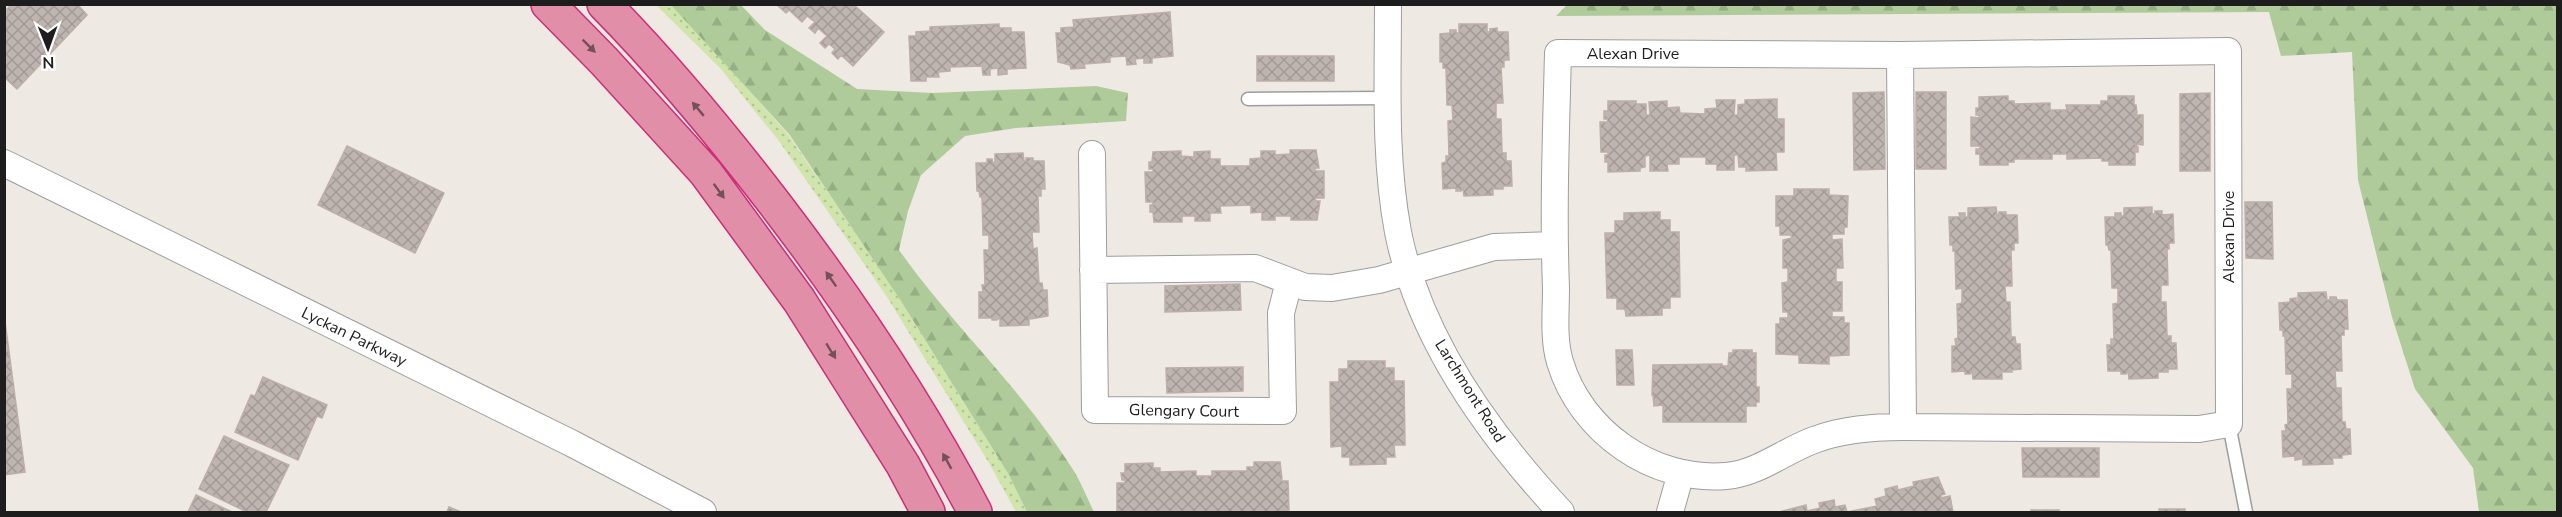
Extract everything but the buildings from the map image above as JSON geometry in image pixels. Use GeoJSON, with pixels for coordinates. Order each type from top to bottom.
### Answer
{"type":"FeatureCollection","features":[{"type":"Feature","properties":{"kind":"highway"},"geometry":{"type":"LineString","coordinates":[[548,4],[604,61],[706,173],[799,300],[903,465],[928,513]]}},
{"type":"Feature","properties":{"kind":"highway"},"geometry":{"type":"LineString","coordinates":[[604,4],[684,92],[742,161],[817,258],[908,392],[975,513]]}},
{"type":"Feature","properties":{"kind":"street","name":"Larchmont Road"},"geometry":{"type":"LineString","coordinates":[[1388,4],[1391,175],[1398,231],[1409,272],[1431,328],[1464,388],[1511,454],[1561,513]]}},
{"type":"Feature","properties":{"kind":"street","name":"Alexan Drive"},"geometry":{"type":"LineString","coordinates":[[2228,51],[2229,424],[2199,429],[1903,427],[1861,429],[1812,441],[1749,472],[1728,476],[1703,476],[1662,468],[1619,445],[1597,425],[1574,396],[1559,361],[1554,245],[1558,53],[1900,55],[2228,51]]}},
{"type":"Feature","properties":{"kind":"street"},"geometry":{"type":"LineString","coordinates":[[1900,55],[1903,427]]}},
{"type":"Feature","properties":{"kind":"street","name":"Glengary Court"},"geometry":{"type":"LineString","coordinates":[[1092,154],[1095,410],[1282,411],[1281,313],[1289,282]]}},
{"type":"Feature","properties":{"kind":"street","name":"Lyckan Parkway"},"geometry":{"type":"LineString","coordinates":[[4,163],[571,443],[704,513]]}},
{"type":"Feature","properties":{"kind":"street"},"geometry":{"type":"LineString","coordinates":[[1093,270],[1255,268],[1305,287],[1332,288],[1379,280],[1494,247],[1554,245]]}},
{"type":"Feature","properties":{"kind":"street"},"geometry":{"type":"LineString","coordinates":[[1670,513],[1681,473]]}},
{"type":"Feature","properties":{"kind":"lane"},"geometry":{"type":"LineString","coordinates":[[1248,99],[1388,98]]}},
{"type":"Feature","properties":{"kind":"lane"},"geometry":{"type":"LineString","coordinates":[[2229,424],[2246,513]]}},
{"type":"Feature","properties":{"kind":"green space"},"geometry":{"type":"Polygon","coordinates":[[[1568,4],[2557,5],[2557,512],[2479,512],[2473,468],[2415,389],[2392,317],[2358,180],[2352,52],[2281,56],[2269,12],[1556,16],[1568,4]]]}},
{"type":"Feature","properties":{"kind":"green space"},"geometry":{"type":"Polygon","coordinates":[[[656,5],[671,5],[675,8],[787,133],[891,285],[1009,475],[1027,512],[1016,512],[989,463],[887,297],[779,141],[721,69],[656,5]]]}},
{"type":"Feature","properties":{"kind":"green space"},"geometry":{"type":"Polygon","coordinates":[[[671,5],[741,5],[765,30],[857,89],[932,93],[1096,86],[1128,93],[1126,121],[1016,128],[965,136],[921,175],[908,211],[899,250],[941,305],[1009,384],[1052,439],[1075,473],[1094,512],[1027,512],[1009,475],[901,301],[789,134],[671,5]]]}}]}
